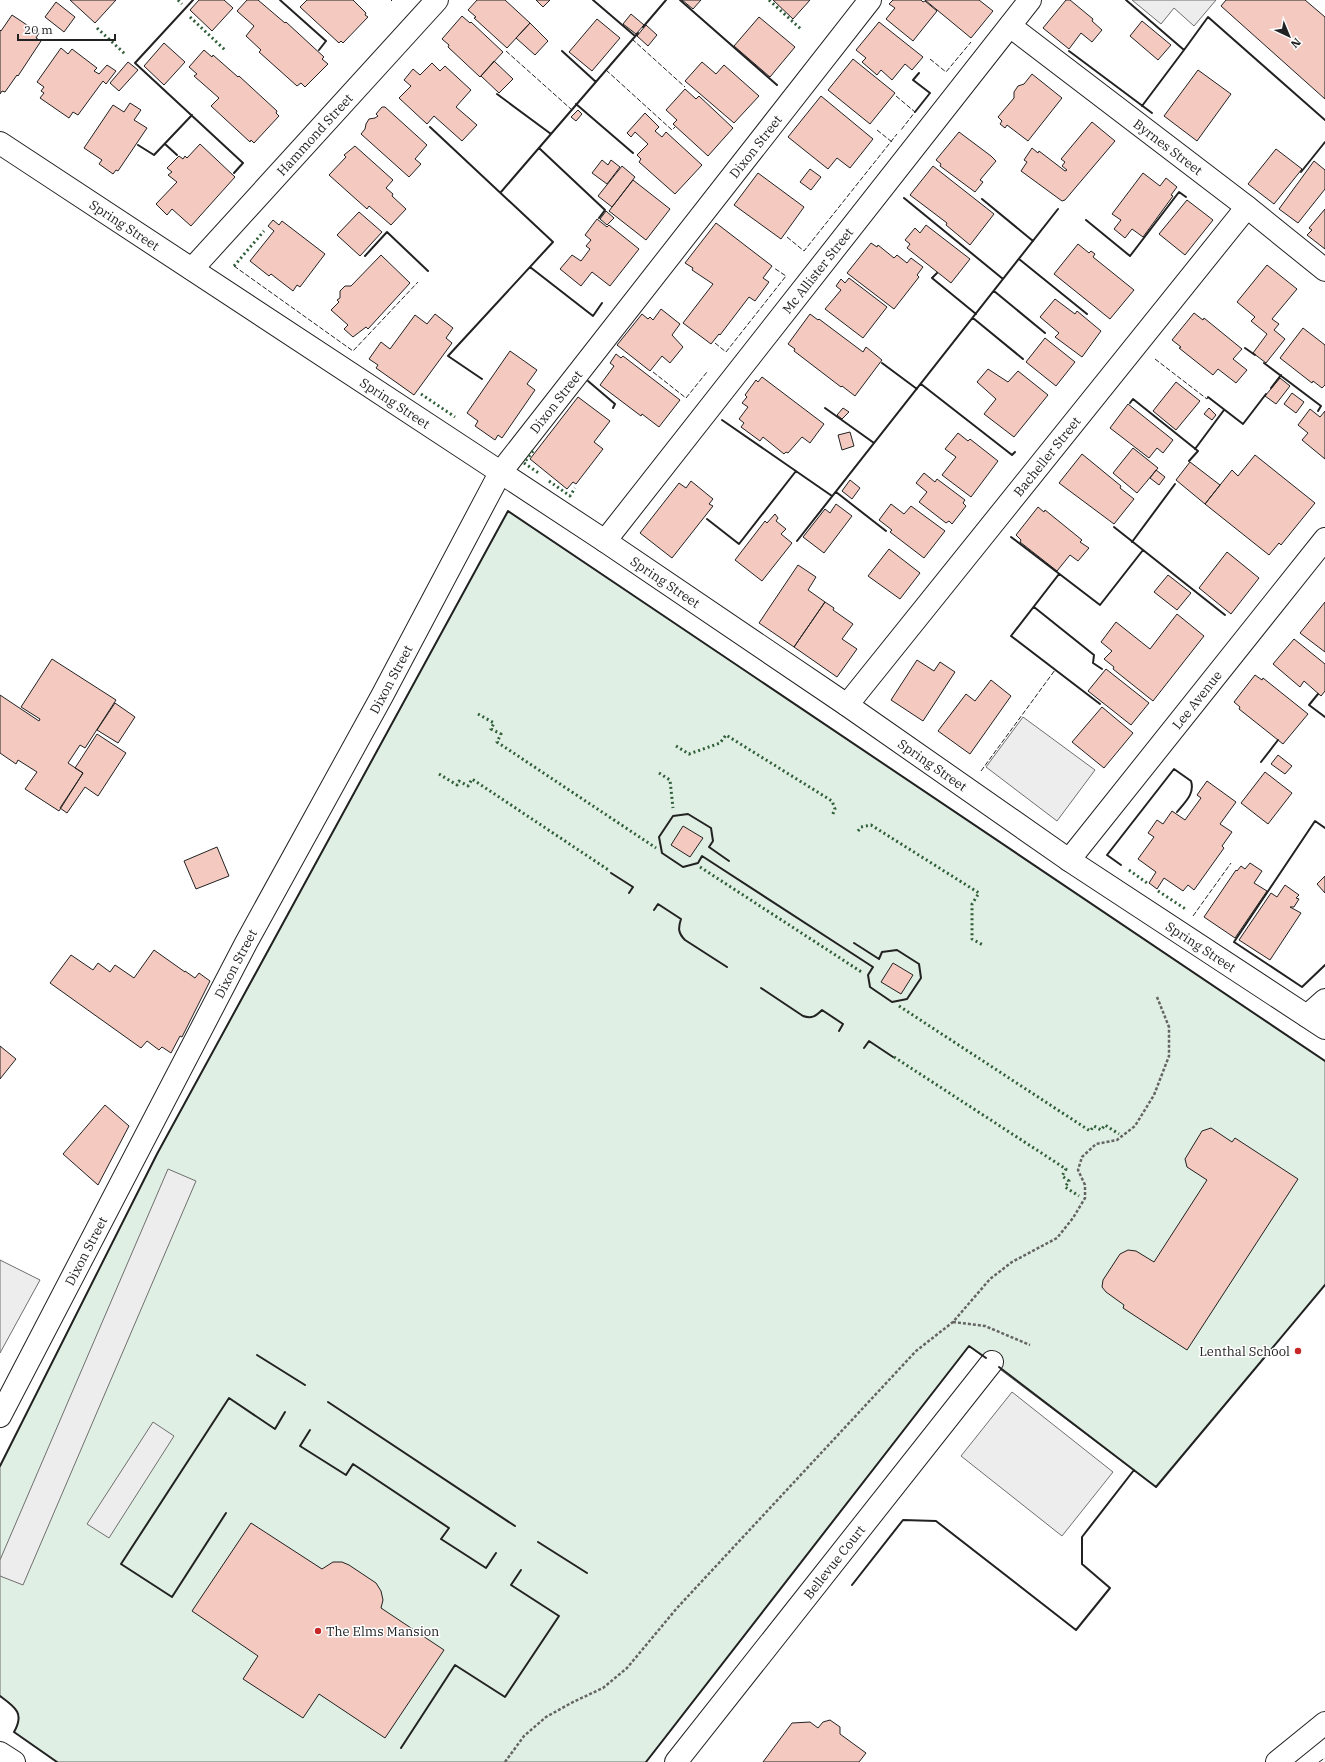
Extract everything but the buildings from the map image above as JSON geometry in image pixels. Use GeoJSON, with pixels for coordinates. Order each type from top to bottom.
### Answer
{"type":"FeatureCollection","features":[{"type":"Feature","properties":{"kind":"street","name":"Hammond Street"},"geometry":{"type":"LineString","coordinates":[[192,269],[437,0]]}},
{"type":"Feature","properties":{"kind":"street","name":"Dixon Street"},"geometry":{"type":"LineString","coordinates":[[0,1416],[246,943],[382,696],[500,472],[870,0]]}},
{"type":"Feature","properties":{"kind":"street","name":"Mc Allister Street"},"geometry":{"type":"LineString","coordinates":[[606,541],[1030,0]]}},
{"type":"Feature","properties":{"kind":"street","name":"Byrnes Street"},"geometry":{"type":"LineString","coordinates":[[1010,26],[1247,207],[1325,270]]}},
{"type":"Feature","properties":{"kind":"street","name":"Spring Street"},"geometry":{"type":"LineString","coordinates":[[0,143],[606,541],[848,705],[1069,860],[1325,1028]]}},
{"type":"Feature","properties":{"kind":"street","name":"Bacheller Street"},"geometry":{"type":"LineString","coordinates":[[848,705],[1247,207]]}},
{"type":"Feature","properties":{"kind":"street","name":"Lee Avenue"},"geometry":{"type":"LineString","coordinates":[[1069,860],[1325,539]]}},
{"type":"Feature","properties":{"kind":"street"},"geometry":{"type":"LineString","coordinates":[[1307,1016],[1325,1000]]}},
{"type":"Feature","properties":{"kind":"street","name":"Bellevue Court"},"geometry":{"type":"LineString","coordinates":[[676,1762],[992,1362]]}},
{"type":"Feature","properties":{"kind":"street"},"geometry":{"type":"LineString","coordinates":[[1277,1762],[1325,1723]]}},
{"type":"Feature","properties":{"kind":"street"},"geometry":{"type":"LineString","coordinates":[[0,1753],[14,1762]]}},
{"type":"Feature","properties":{"kind":"path"},"geometry":{"type":"LineString","coordinates":[[505,1762],[524,1736],[546,1717],[603,1688],[627,1668],[677,1608],[916,1351],[953,1322],[990,1279],[1012,1262],[1057,1238],[1085,1198],[1085,1185],[1078,1170],[1082,1156],[1096,1144],[1117,1140],[1135,1126],[1154,1095],[1169,1056],[1169,1027],[1157,997]]}},
{"type":"Feature","properties":{"kind":"path"},"geometry":{"type":"LineString","coordinates":[[953,1322],[985,1326],[1030,1345]]}},
{"type":"Feature","properties":{"kind":"green space"},"geometry":{"type":"Polygon","coordinates":[[[508,511],[1325,1061],[1325,1285],[1156,1487],[969,1346],[646,1762],[57,1762],[14,1732],[19,1720],[17,1711],[0,1696],[0,1466],[157,1154],[508,511]]]}},
{"type":"Feature","properties":{"kind":"shaded area"},"geometry":{"type":"Polygon","coordinates":[[[1132,0],[1216,0],[1194,26],[1174,8],[1161,24],[1132,0]]]}},
{"type":"Feature","properties":{"kind":"shaded area"},"geometry":{"type":"Polygon","coordinates":[[[1023,717],[1095,770],[1057,821],[986,767],[1023,717]]]}},
{"type":"Feature","properties":{"kind":"shaded area"},"geometry":{"type":"Polygon","coordinates":[[[168,1169],[196,1181],[23,1585],[0,1576],[0,1560],[168,1169]]]}},
{"type":"Feature","properties":{"kind":"shaded area"},"geometry":{"type":"Polygon","coordinates":[[[0,1260],[40,1280],[0,1353],[0,1260]]]}},
{"type":"Feature","properties":{"kind":"shaded area"},"geometry":{"type":"Polygon","coordinates":[[[1012,1392],[1113,1472],[1062,1536],[961,1456],[1012,1392]]]}},
{"type":"Feature","properties":{"kind":"shaded area"},"geometry":{"type":"Polygon","coordinates":[[[153,1422],[174,1436],[109,1538],[87,1524],[153,1422]]]}},
{"type":"Feature","properties":{"kind":"hedge"},"geometry":{"type":"LineString","coordinates":[[178,0],[182,4]]}},
{"type":"Feature","properties":{"kind":"hedge"},"geometry":{"type":"LineString","coordinates":[[769,0],[802,30]]}},
{"type":"Feature","properties":{"kind":"hedge"},"geometry":{"type":"LineString","coordinates":[[190,17],[225,50]]}},
{"type":"Feature","properties":{"kind":"hedge"},"geometry":{"type":"LineString","coordinates":[[97,28],[125,54]]}},
{"type":"Feature","properties":{"kind":"hedge"},"geometry":{"type":"LineString","coordinates":[[234,266],[264,231]]}},
{"type":"Feature","properties":{"kind":"hedge"},"geometry":{"type":"LineString","coordinates":[[421,394],[455,417]]}},
{"type":"Feature","properties":{"kind":"hedge"},"geometry":{"type":"LineString","coordinates":[[533,451],[524,463],[540,474]]}},
{"type":"Feature","properties":{"kind":"hedge"},"geometry":{"type":"LineString","coordinates":[[549,481],[570,496],[575,488]]}},
{"type":"Feature","properties":{"kind":"hedge"},"geometry":{"type":"LineString","coordinates":[[478,714],[494,723],[491,729],[501,734],[497,742],[656,848]]}},
{"type":"Feature","properties":{"kind":"hedge"},"geometry":{"type":"LineString","coordinates":[[676,746],[689,754],[720,743],[726,735],[832,801],[835,809],[832,816]]}},
{"type":"Feature","properties":{"kind":"hedge"},"geometry":{"type":"LineString","coordinates":[[659,773],[670,780],[673,808]]}},
{"type":"Feature","properties":{"kind":"hedge"},"geometry":{"type":"LineString","coordinates":[[439,774],[457,785],[459,781],[468,786],[472,779],[610,871]]}},
{"type":"Feature","properties":{"kind":"hedge"},"geometry":{"type":"LineString","coordinates":[[858,831],[861,827],[871,825],[979,893],[972,904],[972,939],[983,945]]}},
{"type":"Feature","properties":{"kind":"hedge"},"geometry":{"type":"LineString","coordinates":[[700,867],[863,973]]}},
{"type":"Feature","properties":{"kind":"hedge"},"geometry":{"type":"LineString","coordinates":[[1129,870],[1147,883]]}},
{"type":"Feature","properties":{"kind":"hedge"},"geometry":{"type":"LineString","coordinates":[[1158,891],[1187,910]]}},
{"type":"Feature","properties":{"kind":"hedge"},"geometry":{"type":"LineString","coordinates":[[899,1006],[1090,1131],[1094,1126],[1101,1130],[1105,1125],[1119,1134]]}},
{"type":"Feature","properties":{"kind":"hedge"},"geometry":{"type":"LineString","coordinates":[[894,1057],[1066,1169],[1062,1176],[1069,1181],[1065,1187],[1079,1196]]}},
{"type":"Feature","properties":{"kind":"fence"},"geometry":{"type":"LineString","coordinates":[[632,39],[685,87]]}},
{"type":"Feature","properties":{"kind":"fence"},"geometry":{"type":"LineString","coordinates":[[930,59],[946,72],[971,42]]}},
{"type":"Feature","properties":{"kind":"fence"},"geometry":{"type":"LineString","coordinates":[[506,51],[572,110]]}},
{"type":"Feature","properties":{"kind":"fence"},"geometry":{"type":"LineString","coordinates":[[606,70],[672,130],[675,127]]}},
{"type":"Feature","properties":{"kind":"fence"},"geometry":{"type":"LineString","coordinates":[[896,96],[915,112],[901,130]]}},
{"type":"Feature","properties":{"kind":"fence"},"geometry":{"type":"LineString","coordinates":[[877,130],[892,142]]}},
{"type":"Feature","properties":{"kind":"fence"},"geometry":{"type":"LineString","coordinates":[[787,237],[804,251],[897,134]]}},
{"type":"Feature","properties":{"kind":"fence"},"geometry":{"type":"LineString","coordinates":[[234,266],[353,351],[418,282]]}},
{"type":"Feature","properties":{"kind":"fence"},"geometry":{"type":"LineString","coordinates":[[715,343],[726,352],[786,276],[774,268]]}},
{"type":"Feature","properties":{"kind":"fence"},"geometry":{"type":"LineString","coordinates":[[1155,359],[1207,399],[1208,397]]}},
{"type":"Feature","properties":{"kind":"fence"},"geometry":{"type":"LineString","coordinates":[[653,372],[686,398],[707,372]]}},
{"type":"Feature","properties":{"kind":"fence"},"geometry":{"type":"LineString","coordinates":[[981,771],[1055,670]]}},
{"type":"Feature","properties":{"kind":"fence"},"geometry":{"type":"LineString","coordinates":[[1193,916],[1231,863]]}},
{"type":"Feature","properties":{"kind":"fence"},"geometry":{"type":"LineString","coordinates":[[1319,1762],[1325,1758]]}},
{"type":"Feature","properties":{"kind":"wall"},"geometry":{"type":"LineString","coordinates":[[193,0],[135,63],[243,163],[234,173]]}},
{"type":"Feature","properties":{"kind":"wall"},"geometry":{"type":"LineString","coordinates":[[280,0],[326,41],[319,50]]}},
{"type":"Feature","properties":{"kind":"wall"},"geometry":{"type":"LineString","coordinates":[[593,0],[635,36]]}},
{"type":"Feature","properties":{"kind":"wall"},"geometry":{"type":"LineString","coordinates":[[643,27],[666,0]]}},
{"type":"Feature","properties":{"kind":"wall"},"geometry":{"type":"LineString","coordinates":[[680,0],[777,85]]}},
{"type":"Feature","properties":{"kind":"wall"},"geometry":{"type":"LineString","coordinates":[[1126,0],[1184,50],[1208,17],[1325,120]]}},
{"type":"Feature","properties":{"kind":"wall"},"geometry":{"type":"LineString","coordinates":[[501,192],[638,33]]}},
{"type":"Feature","properties":{"kind":"wall"},"geometry":{"type":"LineString","coordinates":[[1142,106],[1184,50]]}},
{"type":"Feature","properties":{"kind":"wall"},"geometry":{"type":"LineString","coordinates":[[562,51],[596,82]]}},
{"type":"Feature","properties":{"kind":"wall"},"geometry":{"type":"LineString","coordinates":[[1069,51],[1152,113]]}},
{"type":"Feature","properties":{"kind":"wall"},"geometry":{"type":"LineString","coordinates":[[915,112],[930,93],[913,80],[919,73]]}},
{"type":"Feature","properties":{"kind":"wall"},"geometry":{"type":"LineString","coordinates":[[497,94],[551,134]]}},
{"type":"Feature","properties":{"kind":"wall"},"geometry":{"type":"LineString","coordinates":[[576,104],[633,153]]}},
{"type":"Feature","properties":{"kind":"wall"},"geometry":{"type":"LineString","coordinates":[[138,145],[154,155],[192,115]]}},
{"type":"Feature","properties":{"kind":"wall"},"geometry":{"type":"LineString","coordinates":[[430,127],[553,242],[448,356],[482,379]]}},
{"type":"Feature","properties":{"kind":"wall"},"geometry":{"type":"LineString","coordinates":[[1301,172],[1325,142]]}},
{"type":"Feature","properties":{"kind":"wall"},"geometry":{"type":"LineString","coordinates":[[165,144],[177,155]]}},
{"type":"Feature","properties":{"kind":"wall"},"geometry":{"type":"LineString","coordinates":[[539,148],[605,210],[599,218]]}},
{"type":"Feature","properties":{"kind":"wall"},"geometry":{"type":"LineString","coordinates":[[1086,220],[1130,256],[1179,192],[1186,197]]}},
{"type":"Feature","properties":{"kind":"wall"},"geometry":{"type":"LineString","coordinates":[[904,198],[1003,279]]}},
{"type":"Feature","properties":{"kind":"wall"},"geometry":{"type":"LineString","coordinates":[[982,199],[1033,241]]}},
{"type":"Feature","properties":{"kind":"wall"},"geometry":{"type":"LineString","coordinates":[[797,541],[1058,209]]}},
{"type":"Feature","properties":{"kind":"wall"},"geometry":{"type":"LineString","coordinates":[[365,256],[387,232],[428,271]]}},
{"type":"Feature","properties":{"kind":"wall"},"geometry":{"type":"LineString","coordinates":[[1019,259],[1087,314]]}},
{"type":"Feature","properties":{"kind":"wall"},"geometry":{"type":"LineString","coordinates":[[530,267],[593,316],[602,303]]}},
{"type":"Feature","properties":{"kind":"wall"},"geometry":{"type":"LineString","coordinates":[[937,273],[932,278],[976,314]]}},
{"type":"Feature","properties":{"kind":"wall"},"geometry":{"type":"LineString","coordinates":[[994,291],[1045,333]]}},
{"type":"Feature","properties":{"kind":"wall"},"geometry":{"type":"LineString","coordinates":[[973,318],[1023,359]]}},
{"type":"Feature","properties":{"kind":"wall"},"geometry":{"type":"LineString","coordinates":[[1245,348],[1255,355]]}},
{"type":"Feature","properties":{"kind":"wall"},"geometry":{"type":"LineString","coordinates":[[882,363],[917,389]]}},
{"type":"Feature","properties":{"kind":"wall"},"geometry":{"type":"LineString","coordinates":[[1264,363],[1321,406],[1318,411]]}},
{"type":"Feature","properties":{"kind":"wall"},"geometry":{"type":"LineString","coordinates":[[1271,388],[1281,375]]}},
{"type":"Feature","properties":{"kind":"wall"},"geometry":{"type":"LineString","coordinates":[[588,381],[615,404],[613,408]]}},
{"type":"Feature","properties":{"kind":"wall"},"geometry":{"type":"LineString","coordinates":[[921,384],[1012,455],[1015,452]]}},
{"type":"Feature","properties":{"kind":"wall"},"geometry":{"type":"LineString","coordinates":[[1208,397],[1243,424],[1266,394]]}},
{"type":"Feature","properties":{"kind":"wall"},"geometry":{"type":"LineString","coordinates":[[1130,403],[1133,399],[1198,451],[1189,461]]}},
{"type":"Feature","properties":{"kind":"wall"},"geometry":{"type":"LineString","coordinates":[[825,408],[874,443]]}},
{"type":"Feature","properties":{"kind":"wall"},"geometry":{"type":"LineString","coordinates":[[1195,449],[1224,410]]}},
{"type":"Feature","properties":{"kind":"wall"},"geometry":{"type":"LineString","coordinates":[[722,420],[832,496]]}},
{"type":"Feature","properties":{"kind":"wall"},"geometry":{"type":"LineString","coordinates":[[707,519],[739,544],[796,471]]}},
{"type":"Feature","properties":{"kind":"wall"},"geometry":{"type":"LineString","coordinates":[[1132,542],[1175,484]]}},
{"type":"Feature","properties":{"kind":"wall"},"geometry":{"type":"LineString","coordinates":[[836,492],[886,531]]}},
{"type":"Feature","properties":{"kind":"wall"},"geometry":{"type":"LineString","coordinates":[[0,1466],[157,1154],[508,511],[1325,1061]]}},
{"type":"Feature","properties":{"kind":"wall"},"geometry":{"type":"LineString","coordinates":[[1114,527],[1225,615]]}},
{"type":"Feature","properties":{"kind":"wall"},"geometry":{"type":"LineString","coordinates":[[1011,537],[1100,605],[1143,550]]}},
{"type":"Feature","properties":{"kind":"wall"},"geometry":{"type":"LineString","coordinates":[[1059,574],[1011,636],[1100,704]]}},
{"type":"Feature","properties":{"kind":"wall"},"geometry":{"type":"LineString","coordinates":[[1034,607],[1094,655],[1093,663],[1102,669]]}},
{"type":"Feature","properties":{"kind":"wall"},"geometry":{"type":"LineString","coordinates":[[1318,694],[1309,705],[1325,717]]}},
{"type":"Feature","properties":{"kind":"wall"},"geometry":{"type":"LineString","coordinates":[[1261,762],[1278,740]]}},
{"type":"Feature","properties":{"kind":"wall"},"geometry":{"type":"LineString","coordinates":[[1121,865],[1107,855],[1174,769],[1191,781],[1192,786],[1192,790],[1188,798],[1177,812]]}},
{"type":"Feature","properties":{"kind":"wall"},"geometry":{"type":"LineString","coordinates":[[729,861],[709,847],[713,841],[711,828],[688,814],[673,816],[659,837],[662,853],[683,867],[698,863],[702,856],[873,967],[868,975],[870,987],[892,1002],[907,999],[921,978],[919,964],[897,950],[882,952],[879,959],[854,943]]}},
{"type":"Feature","properties":{"kind":"wall"},"geometry":{"type":"LineString","coordinates":[[1325,828],[1315,821],[1234,942],[1302,987],[1325,965]]}},
{"type":"Feature","properties":{"kind":"wall"},"geometry":{"type":"LineString","coordinates":[[611,873],[633,887],[629,893]]}},
{"type":"Feature","properties":{"kind":"wall"},"geometry":{"type":"LineString","coordinates":[[654,910],[658,904],[681,919],[679,930],[685,940],[727,967]]}},
{"type":"Feature","properties":{"kind":"wall"},"geometry":{"type":"LineString","coordinates":[[761,988],[803,1016],[814,1016],[822,1010],[843,1024],[839,1031]]}},
{"type":"Feature","properties":{"kind":"wall"},"geometry":{"type":"LineString","coordinates":[[864,1048],[869,1041],[893,1057]]}},
{"type":"Feature","properties":{"kind":"wall"},"geometry":{"type":"LineString","coordinates":[[999,1367],[1156,1487],[1325,1285]]}},
{"type":"Feature","properties":{"kind":"wall"},"geometry":{"type":"LineString","coordinates":[[646,1762],[969,1346],[986,1358]]}},
{"type":"Feature","properties":{"kind":"wall"},"geometry":{"type":"LineString","coordinates":[[257,1355],[305,1385]]}},
{"type":"Feature","properties":{"kind":"wall"},"geometry":{"type":"LineString","coordinates":[[226,1513],[172,1597],[121,1564],[229,1398],[275,1429],[285,1412]]}},
{"type":"Feature","properties":{"kind":"wall"},"geometry":{"type":"LineString","coordinates":[[328,1402],[515,1526]]}},
{"type":"Feature","properties":{"kind":"wall"},"geometry":{"type":"LineString","coordinates":[[310,1430],[300,1446],[346,1475],[353,1464],[449,1528],[441,1539],[486,1568],[496,1553]]}},
{"type":"Feature","properties":{"kind":"wall"},"geometry":{"type":"LineString","coordinates":[[852,1585],[903,1520],[936,1521],[1076,1630],[1110,1588],[1082,1564],[1082,1537],[1134,1470]]}},
{"type":"Feature","properties":{"kind":"wall"},"geometry":{"type":"LineString","coordinates":[[538,1542],[587,1573]]}},
{"type":"Feature","properties":{"kind":"wall"},"geometry":{"type":"LineString","coordinates":[[401,1748],[455,1665],[505,1697],[559,1616],[511,1585],[521,1570]]}},
{"type":"Feature","properties":{"kind":"wall"},"geometry":{"type":"LineString","coordinates":[[0,1696],[17,1711],[19,1720],[14,1732],[57,1762]]}},
{"type":"Feature","properties":{"kind":"place","name":"Lenthal School"},"geometry":{"type":"Point","coordinates":[1298,1351]}},
{"type":"Feature","properties":{"kind":"place","name":"The Elms Mansion"},"geometry":{"type":"Point","coordinates":[318,1631]}}]}
